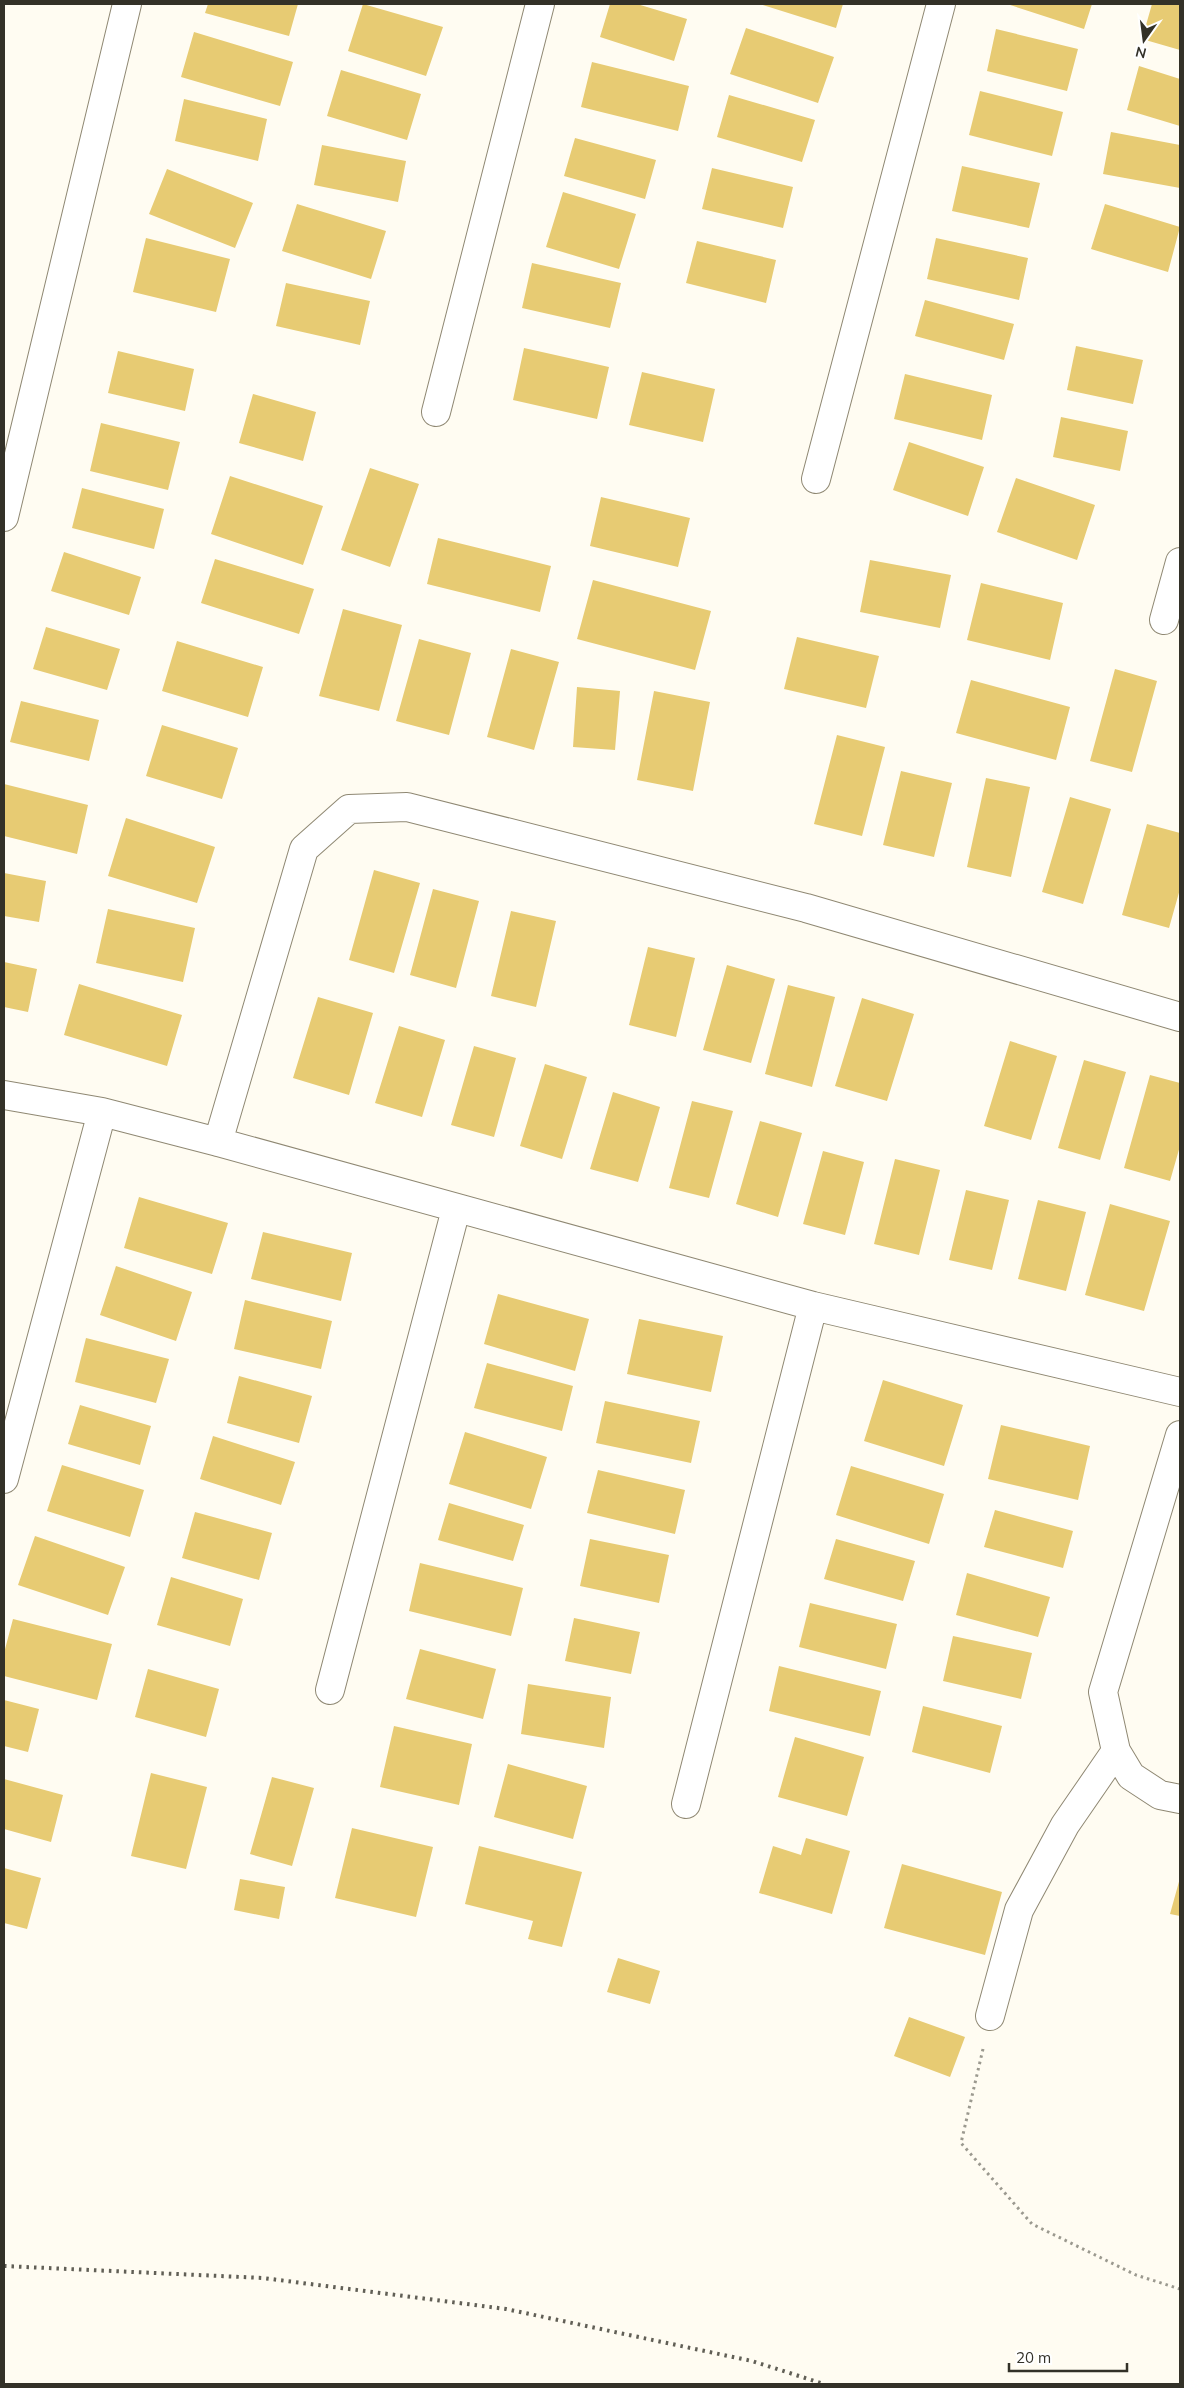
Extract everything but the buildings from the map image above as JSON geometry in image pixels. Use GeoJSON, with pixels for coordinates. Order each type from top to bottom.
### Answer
{"type":"FeatureCollection","features":[{"type":"Feature","properties":{"kind":"street"},"geometry":{"type":"LineString","coordinates":[[4,518],[127,4]]}},
{"type":"Feature","properties":{"kind":"street"},"geometry":{"type":"LineString","coordinates":[[436,412],[540,4]]}},
{"type":"Feature","properties":{"kind":"street"},"geometry":{"type":"LineString","coordinates":[[816,479],[941,4]]}},
{"type":"Feature","properties":{"kind":"street"},"geometry":{"type":"LineString","coordinates":[[1164,620],[1180,562]]}},
{"type":"Feature","properties":{"kind":"street"},"geometry":{"type":"LineString","coordinates":[[218,1142],[304,849],[349,809],[407,807],[806,908],[1180,1017]]}},
{"type":"Feature","properties":{"kind":"street"},"geometry":{"type":"LineString","coordinates":[[4,1095],[102,1112],[218,1142],[812,1306],[1180,1392]]}},
{"type":"Feature","properties":{"kind":"street"},"geometry":{"type":"LineString","coordinates":[[4,1479],[102,1112]]}},
{"type":"Feature","properties":{"kind":"street"},"geometry":{"type":"LineString","coordinates":[[330,1690],[456,1208]]}},
{"type":"Feature","properties":{"kind":"street"},"geometry":{"type":"LineString","coordinates":[[686,1804],[812,1306]]}},
{"type":"Feature","properties":{"kind":"street"},"geometry":{"type":"LineString","coordinates":[[1180,1435],[1103,1692],[1116,1751],[1131,1776],[1160,1795],[1180,1799]]}},
{"type":"Feature","properties":{"kind":"street"},"geometry":{"type":"LineString","coordinates":[[990,2016],[1020,1910],[1065,1825],[1116,1751]]}},
{"type":"Feature","properties":{"kind":"path"},"geometry":{"type":"LineString","coordinates":[[990,2016],[961,2143],[1032,2224],[1136,2275],[1180,2289]]}},
{"type":"Feature","properties":{"kind":"railway"},"geometry":{"type":"LineString","coordinates":[[4,2266],[263,2278],[506,2309],[752,2361],[824,2384]]}}]}
